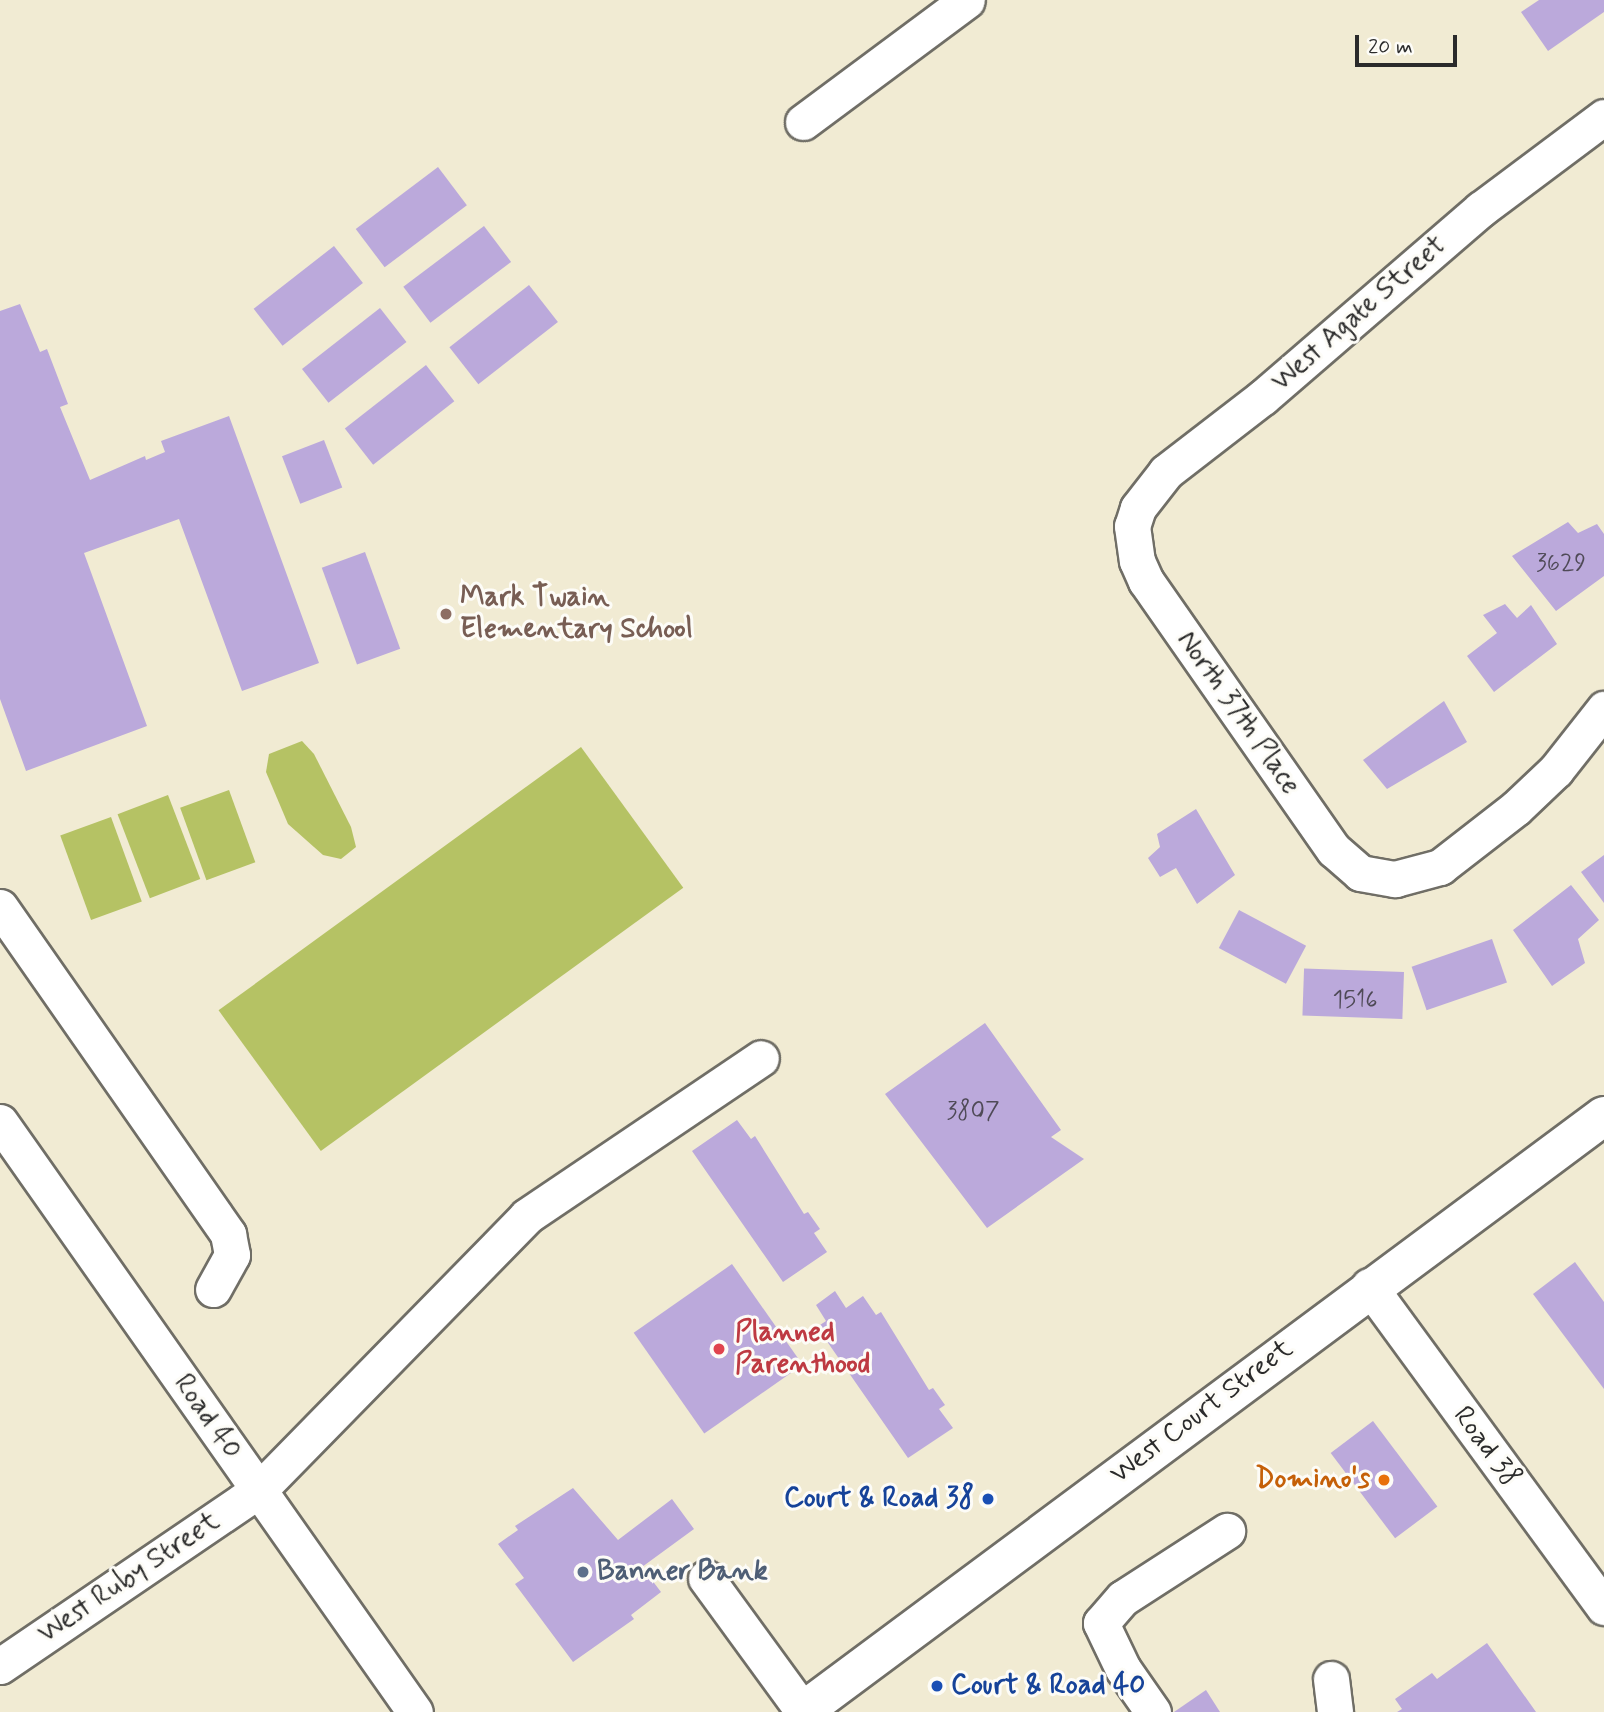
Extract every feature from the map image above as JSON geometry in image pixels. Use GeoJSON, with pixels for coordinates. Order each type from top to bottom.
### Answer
{"type":"FeatureCollection","features":[{"type":"Feature","properties":{"kind":"main road","name":"West Court Street"},"geometry":{"type":"LineString","coordinates":[[803,1711],[1369,1286],[1604,1115]]}},
{"type":"Feature","properties":{"kind":"street"},"geometry":{"type":"LineString","coordinates":[[803,122],[967,0]]}},
{"type":"Feature","properties":{"kind":"street","name":"West Agate Street"},"geometry":{"type":"LineString","coordinates":[[1132,526],[1138,508],[1166,472],[1263,397],[1481,209],[1604,117]]}},
{"type":"Feature","properties":{"kind":"street","name":"North 37th Place"},"geometry":{"type":"LineString","coordinates":[[1132,526],[1137,561],[1146,581],[1334,850],[1345,863],[1376,878],[1420,875],[1474,842],[1556,770],[1604,709]]}},
{"type":"Feature","properties":{"kind":"street"},"geometry":{"type":"LineString","coordinates":[[0,906],[224,1226],[232,1255],[213,1289]]}},
{"type":"Feature","properties":{"kind":"street","name":"West Ruby Street"},"geometry":{"type":"LineString","coordinates":[[0,1666],[259,1490],[527,1216],[761,1058]]}},
{"type":"Feature","properties":{"kind":"street","name":"Road 40"},"geometry":{"type":"LineString","coordinates":[[0,1122],[415,1712]]}},
{"type":"Feature","properties":{"kind":"street","name":"Road 38"},"geometry":{"type":"LineString","coordinates":[[1369,1286],[1604,1607]]}},
{"type":"Feature","properties":{"kind":"street"},"geometry":{"type":"LineString","coordinates":[[1153,1712],[1123,1669],[1101,1623],[1123,1598],[1227,1531]]}},
{"type":"Feature","properties":{"kind":"street"},"geometry":{"type":"LineString","coordinates":[[706,1578],[803,1711]]}},
{"type":"Feature","properties":{"kind":"green space"},"geometry":{"type":"Polygon","coordinates":[[[302,741],[314,754],[351,827],[356,847],[341,859],[323,855],[288,824],[266,772],[269,754],[302,741]]]}},
{"type":"Feature","properties":{"kind":"green space"},"geometry":{"type":"Polygon","coordinates":[[[581,747],[683,888],[321,1151],[219,1010],[581,747]]]}},
{"type":"Feature","properties":{"kind":"green space"},"geometry":{"type":"Polygon","coordinates":[[[229,790],[255,862],[206,880],[180,808],[229,790]]]}},
{"type":"Feature","properties":{"kind":"green space"},"geometry":{"type":"Polygon","coordinates":[[[168,795],[200,879],[150,898],[118,814],[168,795]]]}},
{"type":"Feature","properties":{"kind":"green space"},"geometry":{"type":"Polygon","coordinates":[[[111,817],[142,902],[91,920],[60,835],[111,817]]]}},
{"type":"Feature","properties":{"kind":"building"},"geometry":{"type":"Polygon","coordinates":[[[1539,0],[1604,0],[1604,12],[1548,51],[1521,12],[1539,0]]]}},
{"type":"Feature","properties":{"kind":"building"},"geometry":{"type":"Polygon","coordinates":[[[438,167],[467,205],[385,267],[356,229],[438,167]]]}},
{"type":"Feature","properties":{"kind":"building"},"geometry":{"type":"Polygon","coordinates":[[[484,226],[511,262],[430,323],[403,287],[484,226]]]}},
{"type":"Feature","properties":{"kind":"building"},"geometry":{"type":"Polygon","coordinates":[[[334,246],[363,283],[283,346],[254,309],[334,246]]]}},
{"type":"Feature","properties":{"kind":"building"},"geometry":{"type":"Polygon","coordinates":[[[529,285],[558,322],[478,384],[449,347],[529,285]]]}},
{"type":"Feature","properties":{"kind":"building"},"geometry":{"type":"Polygon","coordinates":[[[20,304],[40,352],[47,349],[68,404],[60,407],[90,480],[145,456],[146,460],[165,452],[161,441],[229,416],[319,663],[242,691],[179,519],[84,553],[147,726],[26,771],[0,699],[0,311],[20,304]]]}},
{"type":"Feature","properties":{"kind":"building"},"geometry":{"type":"Polygon","coordinates":[[[380,308],[406,342],[328,403],[302,369],[380,308]]]}},
{"type":"Feature","properties":{"kind":"building"},"geometry":{"type":"Polygon","coordinates":[[[426,365],[454,401],[373,465],[345,428],[426,365]]]}},
{"type":"Feature","properties":{"kind":"building"},"geometry":{"type":"Polygon","coordinates":[[[324,440],[342,488],[300,504],[282,456],[324,440]]]}},
{"type":"Feature","properties":{"kind":"building"},"geometry":{"type":"Polygon","coordinates":[[[1568,522],[1578,533],[1597,524],[1604,534],[1604,576],[1556,611],[1512,556],[1568,522]]]}},
{"type":"Feature","properties":{"kind":"building"},"geometry":{"type":"Polygon","coordinates":[[[365,552],[400,649],[357,665],[322,568],[365,552]]]}},
{"type":"Feature","properties":{"kind":"building"},"geometry":{"type":"Polygon","coordinates":[[[1505,604],[1517,618],[1531,605],[1557,644],[1494,692],[1467,656],[1497,633],[1483,615],[1505,604]]]}},
{"type":"Feature","properties":{"kind":"building"},"geometry":{"type":"Polygon","coordinates":[[[1444,701],[1467,742],[1387,789],[1363,760],[1444,701]]]}},
{"type":"Feature","properties":{"kind":"building"},"geometry":{"type":"Polygon","coordinates":[[[1196,809],[1235,875],[1197,904],[1176,868],[1160,877],[1148,858],[1160,847],[1157,834],[1196,809]]]}},
{"type":"Feature","properties":{"kind":"building"},"geometry":{"type":"Polygon","coordinates":[[[1604,855],[1604,903],[1581,872],[1604,855]]]}},
{"type":"Feature","properties":{"kind":"building"},"geometry":{"type":"Polygon","coordinates":[[[1571,885],[1599,920],[1578,939],[1585,963],[1552,986],[1513,930],[1571,885]]]}},
{"type":"Feature","properties":{"kind":"building"},"geometry":{"type":"Polygon","coordinates":[[[1239,910],[1306,946],[1286,984],[1219,948],[1239,910]]]}},
{"type":"Feature","properties":{"kind":"building"},"geometry":{"type":"Polygon","coordinates":[[[1492,939],[1507,982],[1427,1010],[1412,967],[1492,939]]]}},
{"type":"Feature","properties":{"kind":"building"},"geometry":{"type":"Polygon","coordinates":[[[1304,969],[1404,972],[1402,1019],[1302,1015],[1304,969]]]}},
{"type":"Feature","properties":{"kind":"building"},"geometry":{"type":"Polygon","coordinates":[[[985,1023],[1061,1130],[1051,1137],[1084,1159],[987,1228],[885,1094],[985,1023]]]}},
{"type":"Feature","properties":{"kind":"building"},"geometry":{"type":"Polygon","coordinates":[[[737,1120],[751,1139],[755,1136],[804,1214],[808,1212],[820,1229],[814,1233],[827,1252],[783,1282],[692,1151],[737,1120]]]}},
{"type":"Feature","properties":{"kind":"building"},"geometry":{"type":"Polygon","coordinates":[[[1575,1262],[1604,1302],[1604,1389],[1533,1294],[1575,1262]]]}},
{"type":"Feature","properties":{"kind":"building","name":"Planned Parenthood"},"geometry":{"type":"Polygon","coordinates":[[[732,1264],[803,1365],[704,1434],[634,1333],[732,1264]]]}},
{"type":"Feature","properties":{"kind":"building"},"geometry":{"type":"Polygon","coordinates":[[[835,1291],[846,1308],[863,1296],[876,1315],[881,1312],[929,1390],[933,1388],[945,1405],[939,1409],[953,1428],[908,1458],[817,1327],[826,1321],[816,1305],[835,1291]]]}},
{"type":"Feature","properties":{"kind":"building","name":"Domino's"},"geometry":{"type":"Polygon","coordinates":[[[1373,1421],[1437,1506],[1395,1538],[1331,1453],[1373,1421]]]}},
{"type":"Feature","properties":{"kind":"building","name":"Banner Bank"},"geometry":{"type":"Polygon","coordinates":[[[573,1488],[618,1540],[672,1499],[694,1529],[642,1567],[661,1592],[631,1615],[634,1619],[573,1662],[515,1584],[524,1578],[498,1544],[518,1530],[515,1526],[573,1488]]]}},
{"type":"Feature","properties":{"kind":"building"},"geometry":{"type":"Polygon","coordinates":[[[1487,1643],[1536,1712],[1397,1712],[1402,1709],[1395,1699],[1432,1673],[1437,1679],[1487,1643]]]}},
{"type":"Feature","properties":{"kind":"building"},"geometry":{"type":"Polygon","coordinates":[[[1206,1690],[1220,1712],[1174,1712],[1206,1690]]]}},
{"type":"Feature","properties":{"kind":"place","name":"Mark Twain Elementary School"},"geometry":{"type":"Point","coordinates":[446,614]}},
{"type":"Feature","properties":{"kind":"place","name":"Planned Parenthood"},"geometry":{"type":"Point","coordinates":[719,1349]}},
{"type":"Feature","properties":{"kind":"place","name":"Domino's"},"geometry":{"type":"Point","coordinates":[1384,1480]}},
{"type":"Feature","properties":{"kind":"place","name":"Court & Road 38"},"geometry":{"type":"Point","coordinates":[988,1499]}},
{"type":"Feature","properties":{"kind":"place","name":"Banner Bank"},"geometry":{"type":"Point","coordinates":[583,1572]}},
{"type":"Feature","properties":{"kind":"place","name":"Court & Road 40"},"geometry":{"type":"Point","coordinates":[937,1686]}}]}
